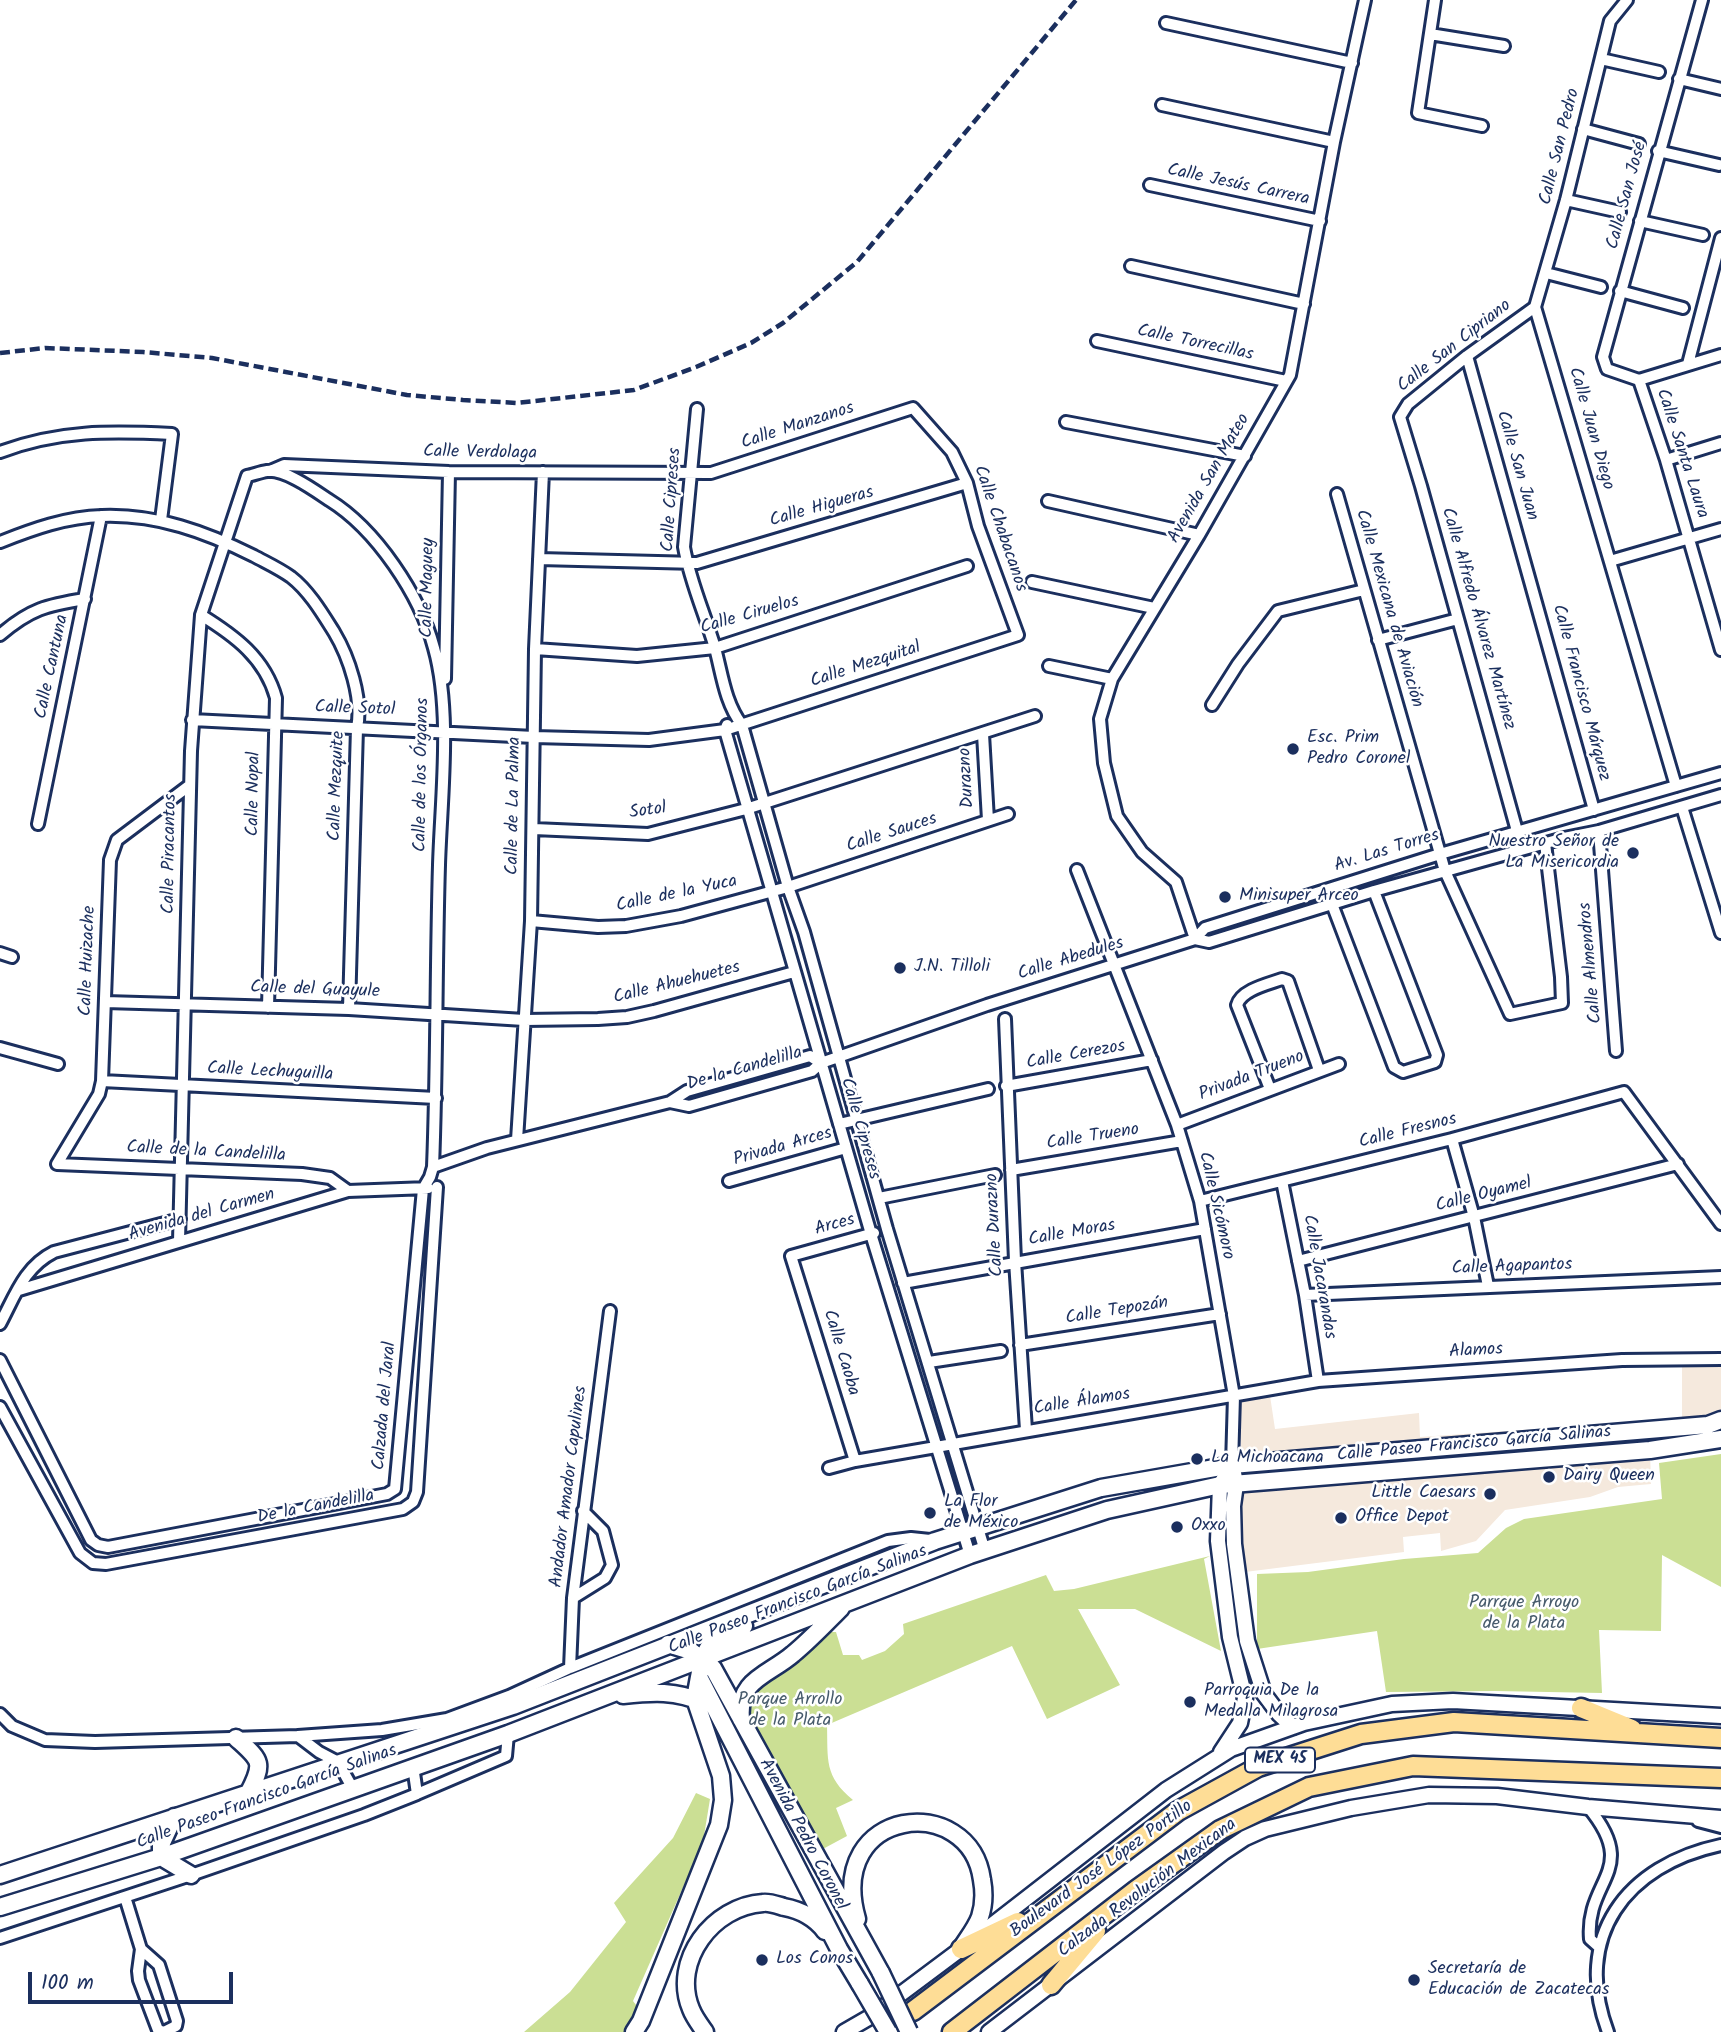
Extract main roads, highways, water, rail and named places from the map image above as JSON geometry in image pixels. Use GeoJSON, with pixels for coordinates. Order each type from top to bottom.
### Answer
{"type":"FeatureCollection","features":[{"type":"Feature","properties":{"kind":"main road","name":"Calle Paseo Francisco García Salinas"},"geometry":{"type":"LineString","coordinates":[[0,1875],[338,1762],[668,1644],[935,1541],[1101,1488],[1232,1465],[1695,1426],[1721,1420]]}},
{"type":"Feature","properties":{"kind":"main road","name":"Calle Paseo Francisco García Salinas"},"geometry":{"type":"LineString","coordinates":[[0,1907],[161,1857],[508,1734],[978,1553],[1107,1510],[1228,1484],[1650,1450],[1721,1439]]}},
{"type":"Feature","properties":{"kind":"main road"},"geometry":{"type":"LineString","coordinates":[[634,2032],[646,2009],[719,1825],[723,1800],[721,1776],[695,1699],[708,1645],[717,1638],[812,1598],[854,1574]]}},
{"type":"Feature","properties":{"kind":"main road"},"geometry":{"type":"LineString","coordinates":[[741,1721],[740,1708],[744,1694],[752,1683],[790,1657],[845,1604]]}},
{"type":"Feature","properties":{"kind":"main road"},"geometry":{"type":"LineString","coordinates":[[668,1644],[681,1646],[703,1659]]}},
{"type":"Feature","properties":{"kind":"main road","name":"Avenida Pedro Coronel"},"geometry":{"type":"LineString","coordinates":[[703,1659],[713,1668],[864,1941],[909,2032]]}},
{"type":"Feature","properties":{"kind":"main road","name":"Avenida Pedro Coronel"},"geometry":{"type":"LineString","coordinates":[[699,1677],[839,1949],[888,2032]]}},
{"type":"Feature","properties":{"kind":"main road"},"geometry":{"type":"LineString","coordinates":[[596,1698],[672,1692],[695,1699],[715,1712]]}},
{"type":"Feature","properties":{"kind":"main road"},"geometry":{"type":"LineString","coordinates":[[1581,1708],[1648,1736]]}},
{"type":"Feature","properties":{"kind":"main road","name":"Boulevard José López Portillo"},"geometry":{"type":"LineString","coordinates":[[913,2011],[1190,1805],[1258,1767],[1362,1734],[1454,1723],[1721,1738]]}},
{"type":"Feature","properties":{"kind":"main road"},"geometry":{"type":"LineString","coordinates":[[236,1738],[254,1754],[260,1765],[249,1792]]}},
{"type":"Feature","properties":{"kind":"main road","name":"Boulevard José López Portillo"},"geometry":{"type":"LineString","coordinates":[[952,2032],[1136,1890],[1220,1830],[1309,1787],[1413,1766],[1721,1778]]}},
{"type":"Feature","properties":{"kind":"main road"},"geometry":{"type":"LineString","coordinates":[[174,1817],[161,1845],[161,1857],[191,1875]]}},
{"type":"Feature","properties":{"kind":"main road"},"geometry":{"type":"LineString","coordinates":[[864,1941],[851,1886],[860,1856],[866,1846],[886,1830],[911,1822],[928,1823],[956,1835],[981,1867],[984,1892],[980,1917],[961,1949]]}},
{"type":"Feature","properties":{"kind":"main road"},"geometry":{"type":"LineString","coordinates":[[1051,1985],[1089,1938],[1136,1890]]}},
{"type":"Feature","properties":{"kind":"main road"},"geometry":{"type":"LineString","coordinates":[[705,2032],[690,2007],[687,1992],[689,1963],[705,1931],[733,1910],[764,1902],[796,1909],[819,1923],[839,1949]]}},
{"type":"Feature","properties":{"kind":"main road"},"geometry":{"type":"LineString","coordinates":[[961,1949],[1053,1905]]}},
{"type":"Feature","properties":{"kind":"railway"},"geometry":{"type":"LineString","coordinates":[[0,353],[45,348],[212,358],[407,395],[463,400],[517,403],[634,390],[751,343],[783,323],[857,262],[1076,0]]}},
{"type":"Feature","properties":{"kind":"place","name":"Esc. Prim Pedro Coronel"},"geometry":{"type":"Point","coordinates":[1293,749]}},
{"type":"Feature","properties":{"kind":"place","name":"Nuestro Señor de La Misericordia"},"geometry":{"type":"Point","coordinates":[1633,853]}},
{"type":"Feature","properties":{"kind":"place","name":"Minisuper Arceo"},"geometry":{"type":"Point","coordinates":[1225,897]}},
{"type":"Feature","properties":{"kind":"place","name":"J.N. Tilloli"},"geometry":{"type":"Point","coordinates":[900,968]}},
{"type":"Feature","properties":{"kind":"place","name":"La Michoacana"},"geometry":{"type":"Point","coordinates":[1197,1459]}},
{"type":"Feature","properties":{"kind":"place","name":"Dairy Queen"},"geometry":{"type":"Point","coordinates":[1549,1477]}},
{"type":"Feature","properties":{"kind":"place","name":"Little Caesars"},"geometry":{"type":"Point","coordinates":[1490,1494]}},
{"type":"Feature","properties":{"kind":"place","name":"La Flor de México"},"geometry":{"type":"Point","coordinates":[930,1513]}},
{"type":"Feature","properties":{"kind":"place","name":"Office Depot"},"geometry":{"type":"Point","coordinates":[1341,1518]}},
{"type":"Feature","properties":{"kind":"place","name":"Oxxo"},"geometry":{"type":"Point","coordinates":[1177,1527]}},
{"type":"Feature","properties":{"kind":"place","name":"Parroquia De la Medalla Milagrosa"},"geometry":{"type":"Point","coordinates":[1190,1702]}},
{"type":"Feature","properties":{"kind":"place","name":"Los Conos"},"geometry":{"type":"Point","coordinates":[762,1960]}},
{"type":"Feature","properties":{"kind":"place","name":"Secretaría de Educación de Zacatecas"},"geometry":{"type":"Point","coordinates":[1414,1980]}},
{"type":"Feature","properties":{"kind":"park label","name":"Parrque Arroyo de la Plata"},"geometry":{"type":"Point","coordinates":[1524,1614]}},
{"type":"Feature","properties":{"kind":"park label","name":"Parque Arrollo de la Plata"},"geometry":{"type":"Point","coordinates":[790,1711]}}]}
